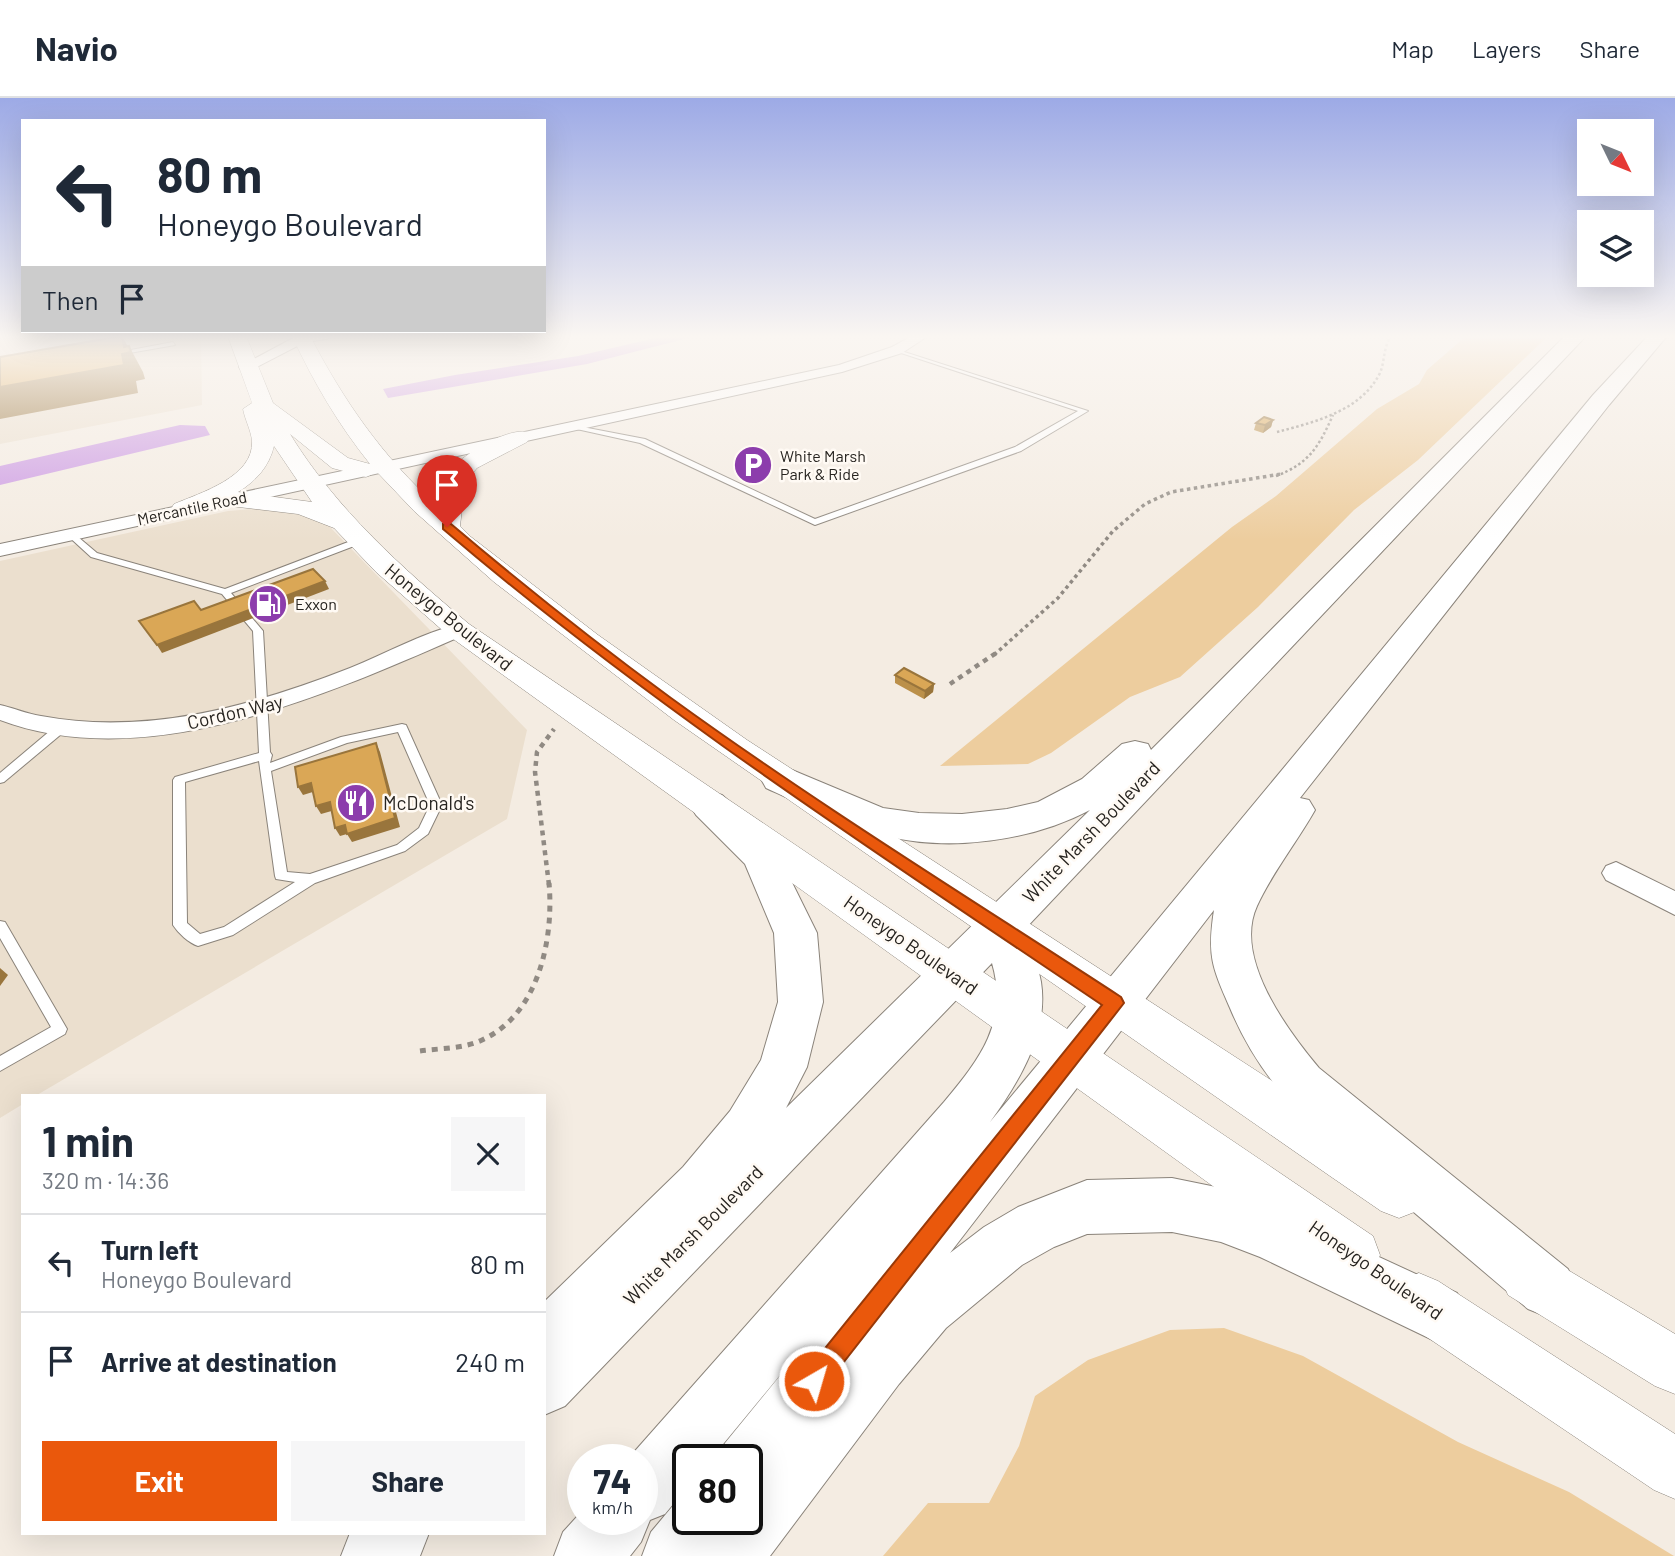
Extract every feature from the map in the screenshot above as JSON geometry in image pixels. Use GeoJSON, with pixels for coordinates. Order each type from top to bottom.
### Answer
{"type":"FeatureCollection","features":[{"type":"Feature","properties":{"kind":"highway","name":"White Marsh Boulevard"},"geometry":{"type":"LineString","coordinates":[[546,1382],[1001,926],[1509,404]]}},
{"type":"Feature","properties":{"kind":"highway"},"geometry":{"type":"LineString","coordinates":[[763,1445],[1399,647],[1598,404]]}},
{"type":"Feature","properties":{"kind":"highway"},"geometry":{"type":"LineString","coordinates":[[779,779],[858,813],[899,825],[982,826],[1040,816],[1069,805],[1109,778],[1268,621],[1383,517],[1419,496]]}},
{"type":"Feature","properties":{"kind":"highway"},"geometry":{"type":"LineString","coordinates":[[1399,647],[1235,906],[1231,936],[1233,964],[1274,1049],[1303,1084],[1344,1122],[1548,1289]]}},
{"type":"Feature","properties":{"kind":"highway"},"geometry":{"type":"LineString","coordinates":[[546,1342],[730,1154],[771,1097],[792,1044],[803,997],[795,931],[761,856],[709,805]]}},
{"type":"Feature","properties":{"kind":"highway"},"geometry":{"type":"LineString","coordinates":[[658,1472],[962,1119],[1004,1060],[1018,1020],[1019,980],[1001,926]]}},
{"type":"Feature","properties":{"kind":"highway"},"geometry":{"type":"LineString","coordinates":[[729,1556],[878,1363],[926,1308],[1003,1246],[1037,1226],[1087,1207],[1172,1205],[1221,1215],[1275,1236],[1437,1312]]}},
{"type":"Feature","properties":{"kind":"highway"},"geometry":{"type":"LineString","coordinates":[[352,1556],[371,1535]]}},
{"type":"Feature","properties":{"kind":"highway"},"geometry":{"type":"LineString","coordinates":[[374,1556],[394,1535]]}},
{"type":"Feature","properties":{"kind":"highway"},"geometry":{"type":"LineString","coordinates":[[587,1556],[605,1535]]}},
{"type":"Feature","properties":{"kind":"highway"},"geometry":{"type":"LineString","coordinates":[[675,1556],[691,1535]]}},
{"type":"Feature","properties":{"kind":"main road"},"geometry":{"type":"LineString","coordinates":[[183,509],[228,488],[249,473],[259,460],[264,444],[254,416],[253,404]]}},
{"type":"Feature","properties":{"kind":"main road","name":"Honeygo Boulevard"},"geometry":{"type":"LineString","coordinates":[[262,404],[273,430],[307,482],[387,569],[459,630],[1437,1312],[1675,1469]]}},
{"type":"Feature","properties":{"kind":"main road"},"geometry":{"type":"LineString","coordinates":[[276,404],[340,463],[366,470],[447,527],[532,599],[668,702],[779,779],[1548,1289],[1675,1366]]}},
{"type":"Feature","properties":{"kind":"main road"},"geometry":{"type":"LineString","coordinates":[[336,404],[382,499],[398,510],[447,527]]}},
{"type":"Feature","properties":{"kind":"main road"},"geometry":{"type":"LineString","coordinates":[[447,527],[453,481],[469,463],[519,437]]}},
{"type":"Feature","properties":{"kind":"main road"},"geometry":{"type":"LineString","coordinates":[[230,499],[303,506],[351,532]]}},
{"type":"Feature","properties":{"kind":"street"},"geometry":{"type":"LineString","coordinates":[[366,470],[671,404]]}},
{"type":"Feature","properties":{"kind":"street","name":"Mercantile Road"},"geometry":{"type":"LineString","coordinates":[[0,550],[366,470]]}},
{"type":"Feature","properties":{"kind":"street","name":"Cordon Way"},"geometry":{"type":"LineString","coordinates":[[0,712],[61,727],[130,729],[173,725],[264,708],[329,686],[459,630]]}},
{"type":"Feature","properties":{"kind":"street"},"geometry":{"type":"LineString","coordinates":[[1616,873],[1675,904]]}},
{"type":"Feature","properties":{"kind":"lane"},"geometry":{"type":"LineString","coordinates":[[567,426],[633,439],[815,522],[1018,449],[1084,411],[1063,404]]}},
{"type":"Feature","properties":{"kind":"lane"},"geometry":{"type":"LineString","coordinates":[[225,592],[351,532]]}},
{"type":"Feature","properties":{"kind":"lane"},"geometry":{"type":"LineString","coordinates":[[71,534],[94,555],[225,592],[258,631],[265,769],[281,876],[310,879]]}},
{"type":"Feature","properties":{"kind":"lane"},"geometry":{"type":"LineString","coordinates":[[0,779],[61,727]]}},
{"type":"Feature","properties":{"kind":"lane"},"geometry":{"type":"LineString","coordinates":[[265,769],[345,740],[402,728],[436,805],[424,831],[401,848],[310,879],[228,931],[198,940],[180,925],[179,780],[266,755]]}},
{"type":"Feature","properties":{"kind":"lane"},"geometry":{"type":"LineString","coordinates":[[0,926],[60,1029],[0,1064]]}},
{"type":"Feature","properties":{"kind":"path"},"geometry":{"type":"LineString","coordinates":[[1277,432],[1333,415],[1349,404]]}},
{"type":"Feature","properties":{"kind":"path"},"geometry":{"type":"LineString","coordinates":[[950,684],[964,678],[1059,596],[1108,535],[1146,504],[1178,491],[1207,484],[1264,481],[1289,472],[1314,457],[1333,415]]}},
{"type":"Feature","properties":{"kind":"path"},"geometry":{"type":"LineString","coordinates":[[419,1052],[482,1041],[513,1021],[532,990],[545,949],[549,889],[539,823],[536,753],[570,709]]}},
{"type":"Feature","properties":{"kind":"shaded area"},"geometry":{"type":"Polygon","coordinates":[[[0,404],[202,404],[202,405],[0,444],[0,404]]]}},
{"type":"Feature","properties":{"kind":"shaded area"},"geometry":{"type":"Polygon","coordinates":[[[1385,404],[1477,404],[1418,460],[1354,510],[1258,607],[1180,677],[1130,697],[1051,753],[1028,764],[940,766],[1232,527],[1276,496],[1385,404]]]}},
{"type":"Feature","properties":{"kind":"shaded area"},"geometry":{"type":"Polygon","coordinates":[[[180,425],[205,426],[210,435],[0,485],[0,466],[180,425]]]}},
{"type":"Feature","properties":{"kind":"shaded area"},"geometry":{"type":"Polygon","coordinates":[[[284,510],[316,519],[330,527],[527,730],[507,819],[39,1094],[21,1094],[21,1105],[0,1118],[0,561],[228,511],[284,510]]]}},
{"type":"Feature","properties":{"kind":"shaded area"},"geometry":{"type":"Polygon","coordinates":[[[1224,1328],[1303,1356],[1458,1442],[1569,1492],[1674,1556],[883,1556],[928,1503],[989,1503],[1019,1446],[1035,1396],[1088,1360],[1170,1330],[1224,1328]]]}},
{"type":"Feature","properties":{"kind":"building"},"geometry":{"type":"Polygon","coordinates":[[[1264,417],[1273,420],[1265,425],[1256,423],[1264,417]]]}},
{"type":"Feature","properties":{"kind":"building"},"geometry":{"type":"Polygon","coordinates":[[[313,569],[325,581],[157,645],[139,621],[194,601],[201,610],[313,569]]]}},
{"type":"Feature","properties":{"kind":"building"},"geometry":{"type":"Polygon","coordinates":[[[904,668],[934,684],[925,691],[895,675],[904,668]]]}},
{"type":"Feature","properties":{"kind":"building","name":"McDonald's"},"geometry":{"type":"Polygon","coordinates":[[[376,743],[395,818],[347,834],[345,825],[335,828],[330,802],[316,806],[311,783],[298,787],[295,767],[376,743]]]}},
{"type":"Feature","properties":{"kind":"place","name":"White Marsh Park & Ride"},"geometry":{"type":"Point","coordinates":[753,465]}},
{"type":"Feature","properties":{"kind":"place","name":"Exxon"},"geometry":{"type":"Point","coordinates":[268,604]}},
{"type":"Feature","properties":{"kind":"place","name":"McDonald's"},"geometry":{"type":"Point","coordinates":[356,803]}},
{"type":"Feature","properties":{"kind":"route"},"geometry":{"type":"LineString","coordinates":[[447,527],[532,599],[668,702],[1114,1003],[814,1381]]}}]}
